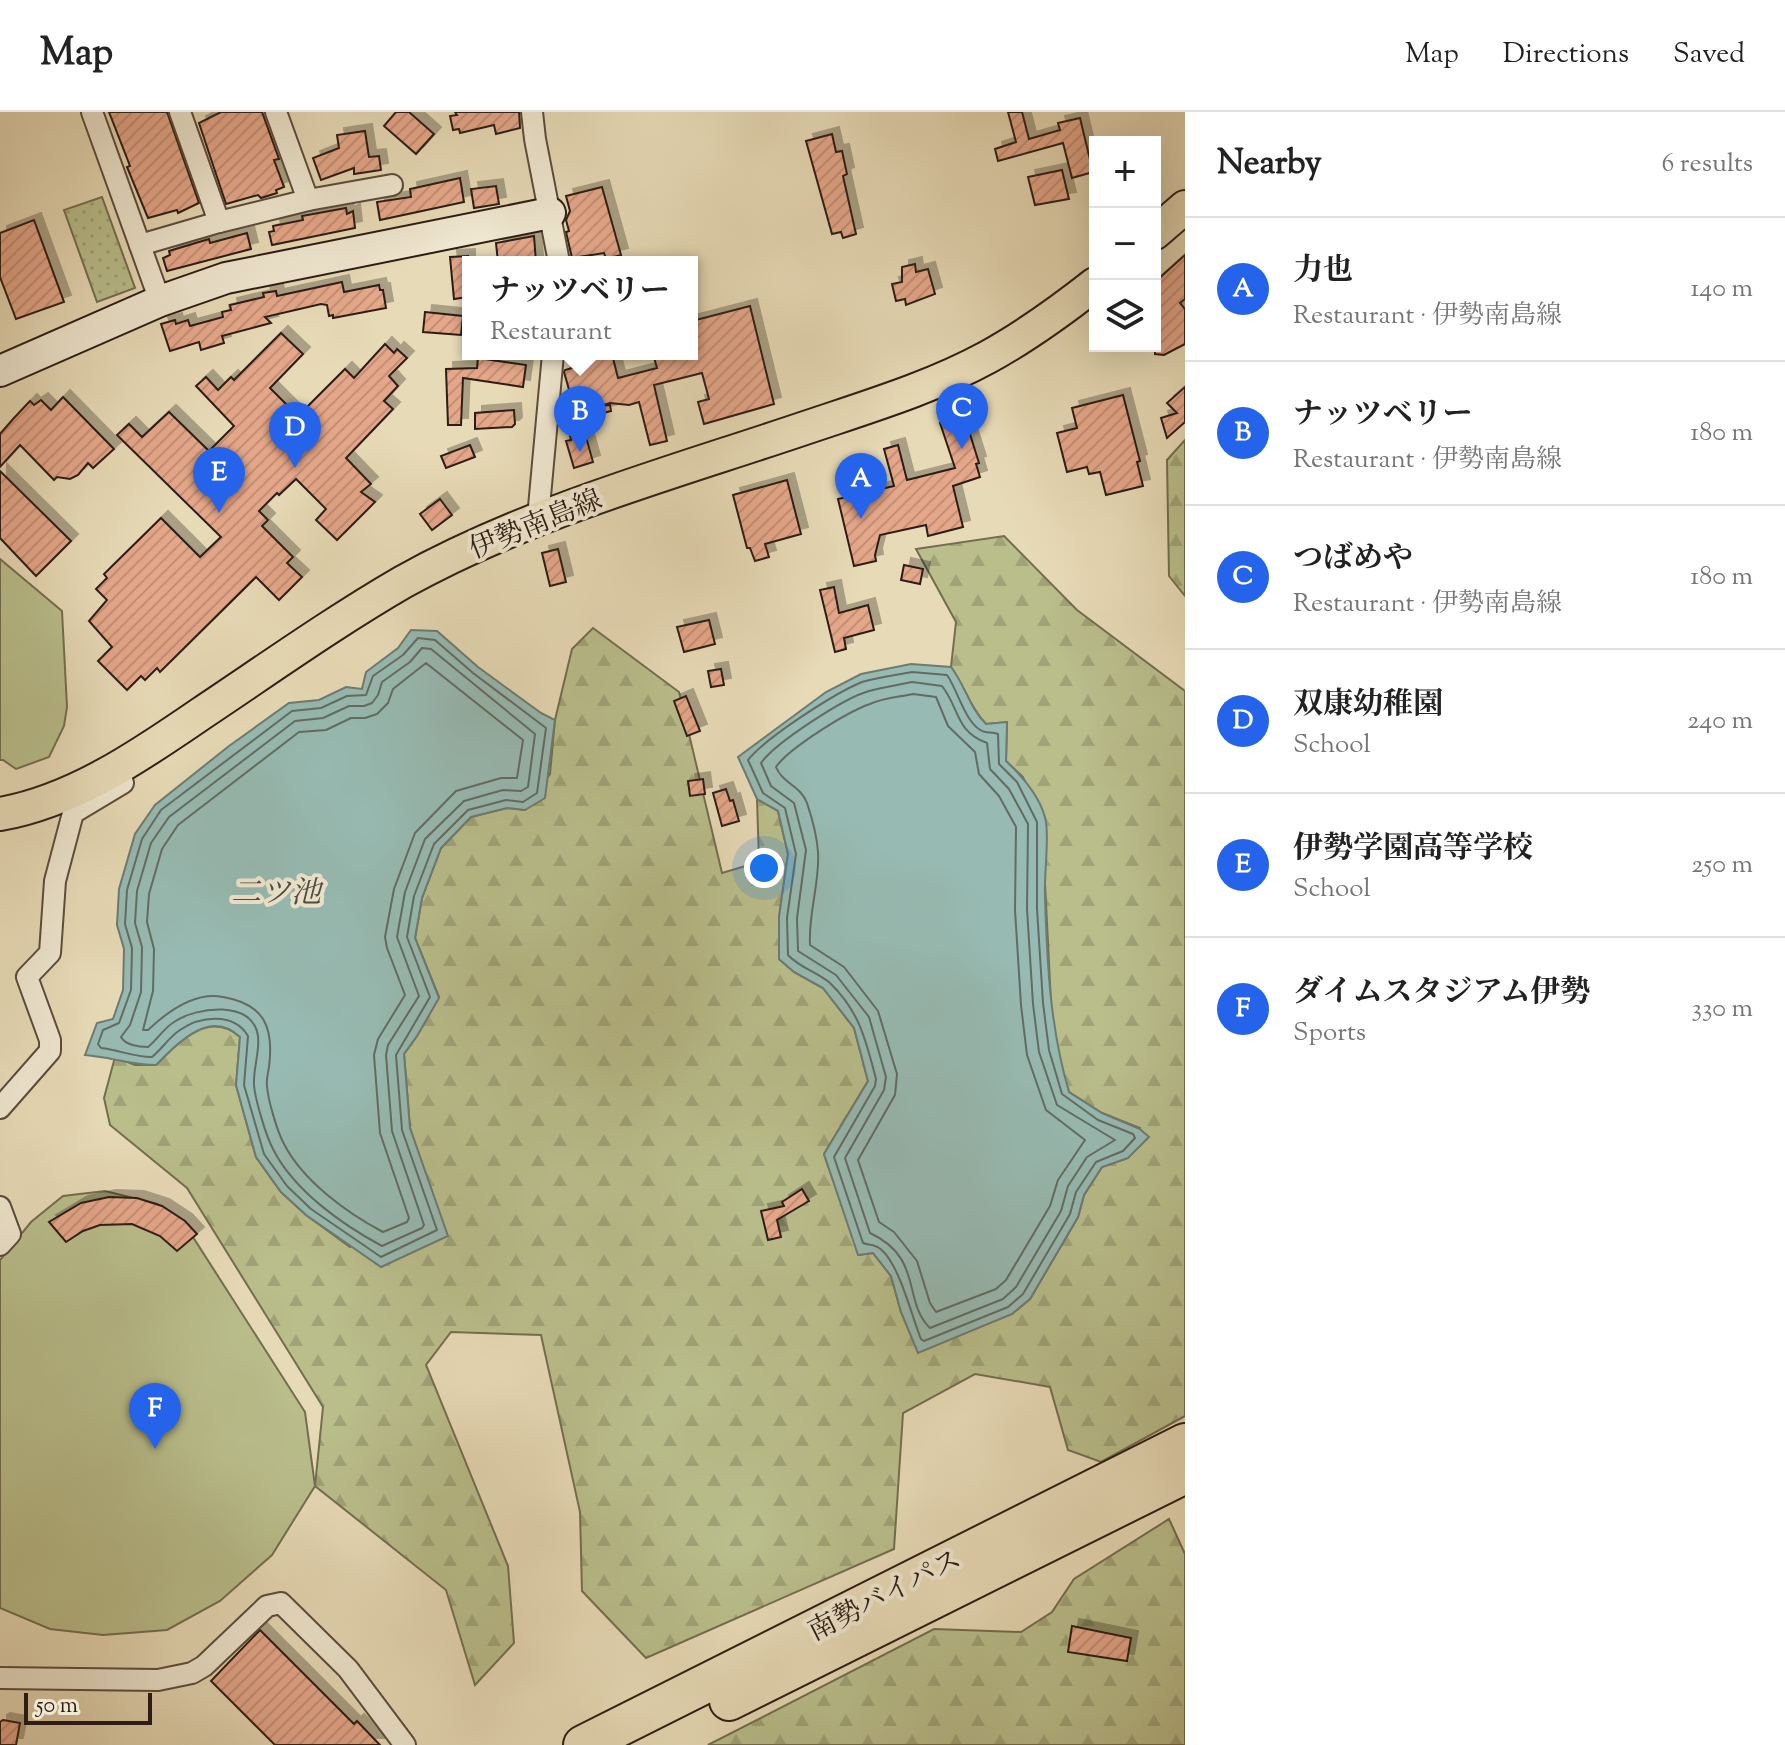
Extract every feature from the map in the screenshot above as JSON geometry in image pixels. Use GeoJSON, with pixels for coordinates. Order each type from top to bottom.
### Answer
{"type":"FeatureCollection","features":[{"type":"Feature","properties":{"kind":"highway","name":"南勢バイパス"},"geometry":{"type":"LineString","coordinates":[[583,1745],[1185,1443]]}},
{"type":"Feature","properties":{"kind":"highway","name":"南勢バイパス"},"geometry":{"type":"LineString","coordinates":[[641,1745],[1185,1474]]}},
{"type":"Feature","properties":{"kind":"main road"},"geometry":{"type":"LineString","coordinates":[[1161,228],[1185,207]]}},
{"type":"Feature","properties":{"kind":"main road","name":"伊勢南島線"},"geometry":{"type":"LineString","coordinates":[[0,814],[26,810],[135,759],[309,641],[403,583],[538,518],[906,395],[989,357],[1089,289]]}},
{"type":"Feature","properties":{"kind":"street"},"geometry":{"type":"LineString","coordinates":[[92,112],[160,301]]}},
{"type":"Feature","properties":{"kind":"street"},"geometry":{"type":"LineString","coordinates":[[180,112],[219,222]]}},
{"type":"Feature","properties":{"kind":"street"},"geometry":{"type":"LineString","coordinates":[[276,112],[308,200]]}},
{"type":"Feature","properties":{"kind":"street"},"geometry":{"type":"LineString","coordinates":[[532,112],[558,256]]}},
{"type":"Feature","properties":{"kind":"street"},"geometry":{"type":"LineString","coordinates":[[140,245],[308,200],[392,185]]}},
{"type":"Feature","properties":{"kind":"street"},"geometry":{"type":"LineString","coordinates":[[0,371],[160,301],[226,278],[550,213]]}},
{"type":"Feature","properties":{"kind":"street"},"geometry":{"type":"LineString","coordinates":[[538,518],[552,360]]}},
{"type":"Feature","properties":{"kind":"street"},"geometry":{"type":"LineString","coordinates":[[0,1108],[50,1051],[50,1040],[27,977],[50,953],[55,881],[73,813],[123,783],[118,767]]}},
{"type":"Feature","properties":{"kind":"street"},"geometry":{"type":"LineString","coordinates":[[0,1207],[10,1234],[0,1245]]}},
{"type":"Feature","properties":{"kind":"street"},"geometry":{"type":"LineString","coordinates":[[0,1678],[158,1680],[192,1673],[204,1666],[267,1606],[281,1603],[357,1678],[405,1745]]}},
{"type":"Feature","properties":{"kind":"green space"},"geometry":{"type":"Polygon","coordinates":[[[102,197],[135,288],[97,302],[64,210],[102,197]]]}},
{"type":"Feature","properties":{"kind":"green space"},"geometry":{"type":"Polygon","coordinates":[[[1185,440],[1185,596],[1169,576],[1167,460],[1185,440]]]}},
{"type":"Feature","properties":{"kind":"green space"},"geometry":{"type":"Polygon","coordinates":[[[1004,536],[1077,610],[1185,691],[1185,1416],[1101,1462],[1068,1450],[1050,1387],[975,1374],[903,1413],[894,1549],[646,1658],[582,1591],[580,1512],[541,1335],[451,1332],[426,1365],[508,1566],[514,1643],[475,1685],[446,1590],[315,1486],[323,1407],[187,1188],[110,1125],[104,1098],[115,1057],[135,1065],[156,1065],[184,1039],[195,1032],[217,1026],[240,1037],[236,1085],[256,1157],[281,1192],[306,1215],[350,1247],[428,1185],[410,1128],[404,1054],[439,997],[415,938],[422,898],[441,848],[471,817],[507,808],[525,810],[550,774],[555,720],[572,649],[593,628],[679,692],[722,873],[759,862],[757,799],[778,811],[788,854],[779,917],[779,959],[794,972],[823,988],[854,1028],[868,1081],[824,1154],[859,1255],[873,1253],[891,1276],[901,1312],[918,1352],[1012,1314],[1030,1299],[1078,1217],[1084,1195],[1102,1167],[1128,1158],[1140,1128],[1102,1113],[1069,1092],[1056,1048],[1051,1003],[1044,863],[1046,834],[1023,777],[1006,761],[1007,722],[986,724],[951,667],[956,622],[916,549],[1004,536]]]}},
{"type":"Feature","properties":{"kind":"green space"},"geometry":{"type":"Polygon","coordinates":[[[0,559],[62,611],[67,707],[64,726],[49,757],[16,769],[0,760],[0,559]]]}},
{"type":"Feature","properties":{"kind":"green space"},"geometry":{"type":"Polygon","coordinates":[[[105,1191],[157,1204],[191,1234],[305,1412],[315,1486],[272,1555],[220,1601],[167,1630],[103,1635],[50,1629],[0,1608],[0,1260],[31,1222],[63,1196],[105,1191]]]}},
{"type":"Feature","properties":{"kind":"green space"},"geometry":{"type":"Polygon","coordinates":[[[1169,1519],[1185,1554],[1185,1745],[708,1745],[934,1629],[1021,1632],[1052,1612],[1074,1579],[1169,1519]]]}},
{"type":"Feature","properties":{"kind":"water","name":"二ツ池"},"geometry":{"type":"Polygon","coordinates":[[[411,630],[437,631],[478,667],[555,720],[545,798],[525,810],[507,808],[471,817],[441,848],[422,898],[415,938],[439,998],[404,1054],[410,1128],[448,1236],[381,1267],[306,1215],[281,1192],[256,1157],[236,1085],[240,1037],[229,1029],[217,1026],[195,1032],[156,1065],[85,1055],[97,1023],[113,1019],[123,990],[124,949],[117,925],[119,889],[135,834],[155,805],[289,703],[319,700],[346,687],[362,689],[366,672],[398,648],[411,630]]]}},
{"type":"Feature","properties":{"kind":"water"},"geometry":{"type":"Polygon","coordinates":[[[911,664],[951,667],[986,724],[1007,722],[1006,761],[1036,797],[1046,822],[1048,971],[1058,1044],[1069,1092],[1102,1113],[1140,1129],[1149,1137],[1128,1158],[1102,1167],[1084,1195],[1078,1217],[1030,1299],[1012,1314],[918,1353],[901,1312],[891,1276],[873,1253],[858,1255],[824,1154],[868,1081],[854,1028],[823,988],[794,972],[779,959],[779,917],[788,854],[778,811],[757,799],[738,757],[826,692],[861,674],[911,664]]]}},
{"type":"Feature","properties":{"kind":"building"},"geometry":{"type":"Polygon","coordinates":[[[109,112],[167,112],[199,203],[178,213],[177,210],[148,218],[109,112]]]}},
{"type":"Feature","properties":{"kind":"building"},"geometry":{"type":"Polygon","coordinates":[[[221,112],[262,112],[279,159],[274,160],[284,187],[276,190],[277,193],[226,204],[199,123],[221,112]]]}},
{"type":"Feature","properties":{"kind":"building"},"geometry":{"type":"Polygon","coordinates":[[[396,112],[409,112],[434,134],[416,154],[384,126],[396,112]]]}},
{"type":"Feature","properties":{"kind":"building"},"geometry":{"type":"Polygon","coordinates":[[[455,112],[519,112],[520,128],[496,134],[494,125],[460,133],[459,129],[453,130],[450,116],[457,115],[455,112]]]}},
{"type":"Feature","properties":{"kind":"building"},"geometry":{"type":"Polygon","coordinates":[[[1008,112],[1022,112],[1029,139],[1060,130],[1058,123],[1080,118],[1089,155],[1089,173],[1072,178],[1063,143],[998,161],[995,149],[1016,142],[1008,112]]]}},
{"type":"Feature","properties":{"kind":"building"},"geometry":{"type":"Polygon","coordinates":[[[365,131],[369,157],[379,156],[381,170],[354,174],[354,168],[321,180],[313,158],[339,148],[337,135],[365,131]]]}},
{"type":"Feature","properties":{"kind":"building"},"geometry":{"type":"Polygon","coordinates":[[[832,134],[836,152],[842,151],[847,174],[843,176],[856,234],[843,238],[841,232],[832,234],[806,141],[832,134]]]}},
{"type":"Feature","properties":{"kind":"building"},"geometry":{"type":"Polygon","coordinates":[[[1062,170],[1069,199],[1035,205],[1028,177],[1062,170]]]}},
{"type":"Feature","properties":{"kind":"building"},"geometry":{"type":"Polygon","coordinates":[[[460,178],[464,202],[380,220],[377,202],[411,197],[410,189],[460,178]]]}},
{"type":"Feature","properties":{"kind":"building"},"geometry":{"type":"Polygon","coordinates":[[[496,186],[499,204],[474,208],[471,189],[496,186]]]}},
{"type":"Feature","properties":{"kind":"building"},"geometry":{"type":"Polygon","coordinates":[[[602,187],[621,255],[572,256],[566,232],[569,231],[566,220],[570,211],[566,196],[602,187]]]}},
{"type":"Feature","properties":{"kind":"building"},"geometry":{"type":"Polygon","coordinates":[[[346,208],[347,214],[353,211],[355,228],[272,245],[269,232],[274,231],[273,226],[303,220],[302,216],[346,208]]]}},
{"type":"Feature","properties":{"kind":"building"},"geometry":{"type":"Polygon","coordinates":[[[34,220],[64,302],[16,319],[0,277],[0,233],[34,220]]]}},
{"type":"Feature","properties":{"kind":"building"},"geometry":{"type":"Polygon","coordinates":[[[247,233],[251,249],[167,271],[163,258],[170,255],[169,251],[209,239],[210,243],[247,233]]]}},
{"type":"Feature","properties":{"kind":"building"},"geometry":{"type":"Polygon","coordinates":[[[534,236],[536,256],[497,256],[496,243],[534,236]]]}},
{"type":"Feature","properties":{"kind":"building"},"geometry":{"type":"Polygon","coordinates":[[[1185,255],[1185,299],[1180,303],[1185,309],[1185,344],[1164,355],[1155,354],[1161,352],[1161,277],[1185,255]]]}},
{"type":"Feature","properties":{"kind":"building"},"geometry":{"type":"Polygon","coordinates":[[[462,256],[462,298],[454,299],[450,257],[462,256]]]}},
{"type":"Feature","properties":{"kind":"building"},"geometry":{"type":"Polygon","coordinates":[[[915,264],[916,272],[928,269],[935,294],[906,305],[905,299],[896,301],[892,284],[902,282],[902,267],[915,264]]]}},
{"type":"Feature","properties":{"kind":"building"},"geometry":{"type":"Polygon","coordinates":[[[342,282],[344,292],[379,285],[386,308],[333,318],[333,315],[329,316],[327,305],[321,304],[265,317],[271,323],[222,336],[224,343],[201,350],[199,342],[170,351],[161,324],[188,320],[190,326],[223,317],[222,312],[231,310],[230,305],[264,297],[263,293],[276,291],[277,296],[342,282]]]}},
{"type":"Feature","properties":{"kind":"building"},"geometry":{"type":"Polygon","coordinates":[[[750,306],[774,404],[704,424],[698,402],[709,399],[702,373],[654,385],[667,441],[650,445],[639,402],[629,405],[610,403],[600,406],[600,397],[570,393],[564,372],[575,367],[573,360],[614,360],[618,378],[657,368],[655,360],[698,360],[698,319],[750,306]]]}},
{"type":"Feature","properties":{"kind":"building"},"geometry":{"type":"Polygon","coordinates":[[[425,312],[462,316],[461,335],[423,332],[425,312]]]}},
{"type":"Feature","properties":{"kind":"building"},"geometry":{"type":"Polygon","coordinates":[[[281,333],[303,354],[270,388],[298,416],[345,369],[354,378],[385,344],[394,353],[397,349],[407,358],[389,376],[398,386],[384,401],[393,409],[346,458],[371,484],[361,492],[375,502],[337,540],[316,520],[326,509],[296,479],[279,495],[277,493],[259,511],[268,520],[262,526],[293,557],[287,563],[302,577],[279,600],[256,577],[160,672],[157,668],[145,680],[141,676],[127,690],[98,661],[112,647],[89,621],[107,600],[96,589],[107,578],[104,574],[161,518],[200,557],[221,537],[117,435],[129,424],[142,437],[169,412],[209,451],[234,426],[196,386],[206,377],[218,390],[231,377],[234,380],[281,333]]]}},
{"type":"Feature","properties":{"kind":"building"},"geometry":{"type":"Polygon","coordinates":[[[478,360],[526,365],[523,387],[463,378],[461,425],[448,425],[446,369],[477,368],[478,360]]]}},
{"type":"Feature","properties":{"kind":"building"},"geometry":{"type":"Polygon","coordinates":[[[1185,387],[1185,422],[1167,438],[1161,418],[1177,413],[1167,403],[1185,387]]]}},
{"type":"Feature","properties":{"kind":"building"},"geometry":{"type":"Polygon","coordinates":[[[1123,395],[1140,461],[1137,462],[1143,486],[1106,495],[1100,472],[1089,474],[1087,467],[1067,472],[1057,433],[1077,428],[1072,408],[1123,395]]]}},
{"type":"Feature","properties":{"kind":"building"},"geometry":{"type":"Polygon","coordinates":[[[63,397],[114,449],[93,468],[88,463],[70,479],[57,477],[54,480],[20,445],[0,467],[0,434],[14,418],[30,401],[34,405],[41,400],[51,410],[63,397]]]}},
{"type":"Feature","properties":{"kind":"building"},"geometry":{"type":"Polygon","coordinates":[[[610,405],[611,411],[581,419],[593,462],[574,468],[566,441],[571,440],[564,408],[610,405]]]}},
{"type":"Feature","properties":{"kind":"building"},"geometry":{"type":"Polygon","coordinates":[[[514,410],[515,424],[512,427],[475,429],[475,413],[514,410]]]}},
{"type":"Feature","properties":{"kind":"building"},"geometry":{"type":"Polygon","coordinates":[[[964,415],[979,463],[976,464],[980,477],[953,486],[963,527],[928,536],[926,525],[880,535],[876,561],[854,566],[838,499],[894,486],[884,449],[898,445],[907,480],[955,468],[940,423],[964,415]]]}},
{"type":"Feature","properties":{"kind":"building"},"geometry":{"type":"Polygon","coordinates":[[[470,445],[475,457],[446,468],[441,456],[470,445]]]}},
{"type":"Feature","properties":{"kind":"building"},"geometry":{"type":"Polygon","coordinates":[[[0,471],[71,541],[36,576],[0,538],[0,471]]]}},
{"type":"Feature","properties":{"kind":"building"},"geometry":{"type":"Polygon","coordinates":[[[787,480],[801,534],[765,544],[769,557],[755,561],[750,548],[747,548],[733,495],[787,480]]]}},
{"type":"Feature","properties":{"kind":"building"},"geometry":{"type":"Polygon","coordinates":[[[440,499],[452,515],[432,530],[420,514],[440,499]]]}},
{"type":"Feature","properties":{"kind":"building"},"geometry":{"type":"Polygon","coordinates":[[[558,549],[566,582],[550,586],[542,553],[558,549]]]}},
{"type":"Feature","properties":{"kind":"building"},"geometry":{"type":"Polygon","coordinates":[[[904,565],[923,569],[920,584],[901,580],[904,565]]]}},
{"type":"Feature","properties":{"kind":"building"},"geometry":{"type":"Polygon","coordinates":[[[834,587],[839,613],[868,605],[874,630],[844,638],[846,649],[835,652],[820,590],[834,587]]]}},
{"type":"Feature","properties":{"kind":"building"},"geometry":{"type":"Polygon","coordinates":[[[709,620],[715,644],[684,652],[677,627],[709,620]]]}},
{"type":"Feature","properties":{"kind":"building"},"geometry":{"type":"Polygon","coordinates":[[[721,669],[724,685],[711,687],[708,671],[721,669]]]}},
{"type":"Feature","properties":{"kind":"building"},"geometry":{"type":"Polygon","coordinates":[[[686,696],[700,731],[687,736],[674,701],[686,696]]]}},
{"type":"Feature","properties":{"kind":"building"},"geometry":{"type":"Polygon","coordinates":[[[703,779],[705,794],[690,796],[688,781],[703,779]]]}},
{"type":"Feature","properties":{"kind":"building"},"geometry":{"type":"Polygon","coordinates":[[[726,789],[739,821],[722,826],[713,793],[726,789]]]}},
{"type":"Feature","properties":{"kind":"building"},"geometry":{"type":"Polygon","coordinates":[[[802,1189],[809,1201],[777,1220],[781,1237],[768,1240],[761,1211],[784,1206],[782,1202],[802,1189]]]}},
{"type":"Feature","properties":{"kind":"building"},"geometry":{"type":"Polygon","coordinates":[[[109,1197],[137,1198],[162,1206],[185,1221],[197,1234],[177,1251],[160,1236],[132,1224],[100,1225],[66,1242],[49,1222],[81,1203],[109,1197]]]}},
{"type":"Feature","properties":{"kind":"building"},"geometry":{"type":"Polygon","coordinates":[[[1072,1626],[1131,1638],[1127,1661],[1068,1652],[1072,1626]]]}},
{"type":"Feature","properties":{"kind":"building"},"geometry":{"type":"Polygon","coordinates":[[[260,1630],[354,1724],[357,1721],[380,1745],[275,1745],[211,1681],[260,1630]]]}},
{"type":"Feature","properties":{"kind":"building"},"geometry":{"type":"Polygon","coordinates":[[[0,1722],[20,1723],[16,1745],[0,1745],[0,1722]]]}},
{"type":"Feature","properties":{"kind":"place","name":"つばめや"},"geometry":{"type":"Point","coordinates":[962,449]}},
{"type":"Feature","properties":{"kind":"place","name":"ナッツベリー"},"geometry":{"type":"Point","coordinates":[580,452]}},
{"type":"Feature","properties":{"kind":"place","name":"双康幼稚園"},"geometry":{"type":"Point","coordinates":[295,468]}},
{"type":"Feature","properties":{"kind":"place","name":"伊勢学園高等学校"},"geometry":{"type":"Point","coordinates":[219,513]}},
{"type":"Feature","properties":{"kind":"place","name":"力也"},"geometry":{"type":"Point","coordinates":[861,519]}},
{"type":"Feature","properties":{"kind":"place","name":"ダイムスタジアム伊勢"},"geometry":{"type":"Point","coordinates":[155,1449]}}]}
